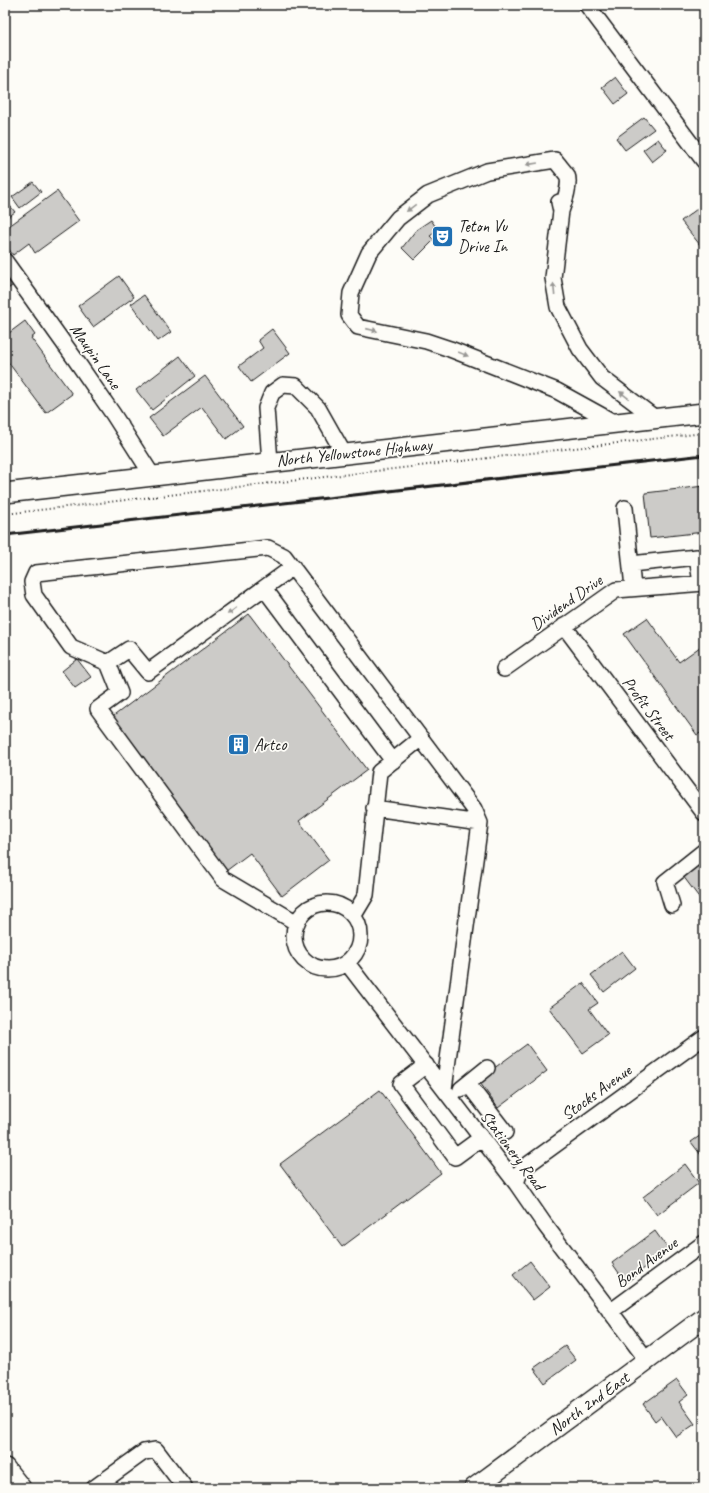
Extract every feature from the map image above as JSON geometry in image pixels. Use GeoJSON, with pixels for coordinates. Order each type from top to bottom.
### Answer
{"type":"FeatureCollection","features":[{"type":"Feature","properties":{"kind":"main road","name":"North Yellowstone Highway"},"geometry":{"type":"LineString","coordinates":[[5,493],[704,413]]}},
{"type":"Feature","properties":{"kind":"main road","name":"North 2nd East"},"geometry":{"type":"LineString","coordinates":[[474,1488],[704,1318]]}},
{"type":"Feature","properties":{"kind":"main road"},"geometry":{"type":"LineString","coordinates":[[5,1468],[21,1488]]}},
{"type":"Feature","properties":{"kind":"street"},"geometry":{"type":"LineString","coordinates":[[587,5],[704,161]]}},
{"type":"Feature","properties":{"kind":"street"},"geometry":{"type":"LineString","coordinates":[[615,423],[557,391],[450,349],[426,341],[358,327],[349,315],[350,293],[369,252],[398,218],[428,195],[487,171],[555,160],[567,176],[568,185],[561,211],[553,278],[558,307],[580,348],[602,378],[655,418]]}},
{"type":"Feature","properties":{"kind":"street","name":"Maupin Lane"},"geometry":{"type":"LineString","coordinates":[[5,262],[80,365],[152,475]]}},
{"type":"Feature","properties":{"kind":"street"},"geometry":{"type":"LineString","coordinates":[[270,462],[266,408],[272,393],[283,385],[296,386],[318,408],[344,454]]}},
{"type":"Feature","properties":{"kind":"street"},"geometry":{"type":"LineString","coordinates":[[626,508],[633,588]]}},
{"type":"Feature","properties":{"kind":"street"},"geometry":{"type":"LineString","coordinates":[[297,923],[223,879],[98,709],[120,693],[108,663],[71,647],[34,595],[32,582],[36,573],[268,548],[284,556],[474,808],[480,823],[447,1093]]}},
{"type":"Feature","properties":{"kind":"street"},"geometry":{"type":"LineString","coordinates":[[631,564],[697,557],[702,583]]}},
{"type":"Feature","properties":{"kind":"street"},"geometry":{"type":"LineString","coordinates":[[108,663],[129,649],[148,672],[293,568]]}},
{"type":"Feature","properties":{"kind":"street","name":"Dividend Drive"},"geometry":{"type":"LineString","coordinates":[[504,669],[616,590],[702,583]]}},
{"type":"Feature","properties":{"kind":"street"},"geometry":{"type":"LineString","coordinates":[[264,588],[393,761]]}},
{"type":"Feature","properties":{"kind":"street","name":"Profit Street"},"geometry":{"type":"LineString","coordinates":[[564,626],[704,813]]}},
{"type":"Feature","properties":{"kind":"street"},"geometry":{"type":"LineString","coordinates":[[354,915],[366,895],[379,772],[421,738]]}},
{"type":"Feature","properties":{"kind":"street"},"geometry":{"type":"LineString","coordinates":[[374,808],[480,823]]}},
{"type":"Feature","properties":{"kind":"street"},"geometry":{"type":"LineString","coordinates":[[672,905],[665,882],[704,851]]}},
{"type":"Feature","properties":{"kind":"street"},"geometry":{"type":"LineString","coordinates":[[325,902],[336,903],[346,908],[354,915],[359,924],[361,935],[359,946],[347,963],[337,968],[326,969],[314,966],[305,960],[298,951],[294,940],[297,923],[306,910],[315,904],[325,902]]}},
{"type":"Feature","properties":{"kind":"street","name":"Stationery Road"},"geometry":{"type":"LineString","coordinates":[[347,963],[516,1183],[545,1225],[647,1360]]}},
{"type":"Feature","properties":{"kind":"street","name":"Stocks Avenue"},"geometry":{"type":"LineString","coordinates":[[516,1183],[520,1172],[526,1166],[704,1037]]}},
{"type":"Feature","properties":{"kind":"street"},"geometry":{"type":"LineString","coordinates":[[426,1065],[401,1084],[455,1157],[481,1138]]}},
{"type":"Feature","properties":{"kind":"street"},"geometry":{"type":"LineString","coordinates":[[447,1093],[468,1084],[487,1068]]}},
{"type":"Feature","properties":{"kind":"street"},"geometry":{"type":"LineString","coordinates":[[468,1084],[505,1132]]}},
{"type":"Feature","properties":{"kind":"street","name":"Bond Avenue"},"geometry":{"type":"LineString","coordinates":[[610,1312],[704,1243]]}},
{"type":"Feature","properties":{"kind":"street"},"geometry":{"type":"LineString","coordinates":[[94,1488],[144,1452],[156,1450],[185,1488]]}},
{"type":"Feature","properties":{"kind":"path"},"geometry":{"type":"LineString","coordinates":[[5,514],[704,433]]}},
{"type":"Feature","properties":{"kind":"building"},"geometry":{"type":"Polygon","coordinates":[[[615,77],[628,94],[615,104],[602,87],[615,77]]]}},
{"type":"Feature","properties":{"kind":"building"},"geometry":{"type":"Polygon","coordinates":[[[644,117],[654,129],[625,150],[616,138],[644,117]]]}},
{"type":"Feature","properties":{"kind":"building"},"geometry":{"type":"Polygon","coordinates":[[[658,139],[667,150],[652,162],[643,150],[658,139]]]}},
{"type":"Feature","properties":{"kind":"building"},"geometry":{"type":"Polygon","coordinates":[[[33,182],[41,192],[20,208],[12,197],[33,182]]]}},
{"type":"Feature","properties":{"kind":"building"},"geometry":{"type":"Polygon","coordinates":[[[57,191],[79,221],[35,253],[29,243],[13,255],[5,244],[5,229],[57,191]]]}},
{"type":"Feature","properties":{"kind":"building"},"geometry":{"type":"Polygon","coordinates":[[[7,202],[15,212],[5,219],[5,203],[7,202]]]}},
{"type":"Feature","properties":{"kind":"building"},"geometry":{"type":"Polygon","coordinates":[[[701,206],[704,210],[704,250],[681,221],[701,206]]]}},
{"type":"Feature","properties":{"kind":"building"},"geometry":{"type":"Polygon","coordinates":[[[431,220],[438,230],[430,236],[434,240],[414,260],[402,248],[416,230],[431,220]]]}},
{"type":"Feature","properties":{"kind":"building"},"geometry":{"type":"Polygon","coordinates":[[[5,269],[16,283],[5,291],[5,269]]]}},
{"type":"Feature","properties":{"kind":"building"},"geometry":{"type":"Polygon","coordinates":[[[119,276],[134,297],[93,327],[78,306],[119,276]]]}},
{"type":"Feature","properties":{"kind":"building"},"geometry":{"type":"Polygon","coordinates":[[[144,295],[171,332],[158,341],[131,304],[144,295]]]}},
{"type":"Feature","properties":{"kind":"building"},"geometry":{"type":"Polygon","coordinates":[[[25,321],[35,335],[31,338],[72,394],[46,413],[5,358],[5,336],[25,321]]]}},
{"type":"Feature","properties":{"kind":"building"},"geometry":{"type":"Polygon","coordinates":[[[272,329],[290,353],[251,382],[239,366],[263,348],[258,340],[272,329]]]}},
{"type":"Feature","properties":{"kind":"building"},"geometry":{"type":"Polygon","coordinates":[[[180,356],[195,376],[152,410],[136,390],[180,356]]]}},
{"type":"Feature","properties":{"kind":"building"},"geometry":{"type":"Polygon","coordinates":[[[205,376],[243,426],[226,439],[202,407],[163,436],[149,418],[205,376]]]}},
{"type":"Feature","properties":{"kind":"building"},"geometry":{"type":"Polygon","coordinates":[[[704,486],[704,532],[650,538],[645,493],[704,486]]]}},
{"type":"Feature","properties":{"kind":"building","name":"Artco"},"geometry":{"type":"Polygon","coordinates":[[[249,614],[367,770],[299,821],[329,860],[282,896],[250,853],[226,871],[111,718],[249,614]]]}},
{"type":"Feature","properties":{"kind":"building"},"geometry":{"type":"Polygon","coordinates":[[[647,618],[679,662],[704,644],[704,731],[697,735],[624,634],[647,618]]]}},
{"type":"Feature","properties":{"kind":"building"},"geometry":{"type":"Polygon","coordinates":[[[77,659],[91,677],[75,688],[62,671],[77,659]]]}},
{"type":"Feature","properties":{"kind":"building"},"geometry":{"type":"Polygon","coordinates":[[[704,854],[704,904],[680,872],[704,854]]]}},
{"type":"Feature","properties":{"kind":"building"},"geometry":{"type":"Polygon","coordinates":[[[622,951],[635,968],[604,992],[591,975],[622,951]]]}},
{"type":"Feature","properties":{"kind":"building"},"geometry":{"type":"Polygon","coordinates":[[[583,983],[598,1003],[589,1009],[608,1035],[583,1053],[549,1008],[583,983]]]}},
{"type":"Feature","properties":{"kind":"building"},"geometry":{"type":"Polygon","coordinates":[[[527,1044],[547,1071],[498,1108],[478,1080],[527,1044]]]}},
{"type":"Feature","properties":{"kind":"building"},"geometry":{"type":"Polygon","coordinates":[[[380,1090],[441,1173],[342,1247],[280,1164],[380,1090]]]}},
{"type":"Feature","properties":{"kind":"building"},"geometry":{"type":"Polygon","coordinates":[[[704,1133],[704,1159],[691,1142],[704,1133]]]}},
{"type":"Feature","properties":{"kind":"building"},"geometry":{"type":"Polygon","coordinates":[[[685,1164],[699,1183],[657,1215],[643,1197],[685,1164]]]}},
{"type":"Feature","properties":{"kind":"building"},"geometry":{"type":"Polygon","coordinates":[[[655,1231],[668,1249],[626,1283],[612,1263],[655,1231]]]}},
{"type":"Feature","properties":{"kind":"building"},"geometry":{"type":"Polygon","coordinates":[[[530,1261],[550,1287],[533,1300],[513,1275],[530,1261]]]}},
{"type":"Feature","properties":{"kind":"building"},"geometry":{"type":"Polygon","coordinates":[[[565,1346],[576,1360],[545,1383],[534,1368],[565,1346]]]}},
{"type":"Feature","properties":{"kind":"building"},"geometry":{"type":"Polygon","coordinates":[[[677,1380],[688,1395],[679,1402],[695,1424],[676,1437],[661,1416],[655,1421],[643,1404],[677,1380]]]}},
{"type":"Feature","properties":{"kind":"railway"},"geometry":{"type":"LineString","coordinates":[[5,535],[704,455]]}},
{"type":"Feature","properties":{"kind":"place","name":"Teton Vu Drive In"},"geometry":{"type":"Point","coordinates":[442,236]}},
{"type":"Feature","properties":{"kind":"place","name":"Artco"},"geometry":{"type":"Point","coordinates":[239,744]}}]}
